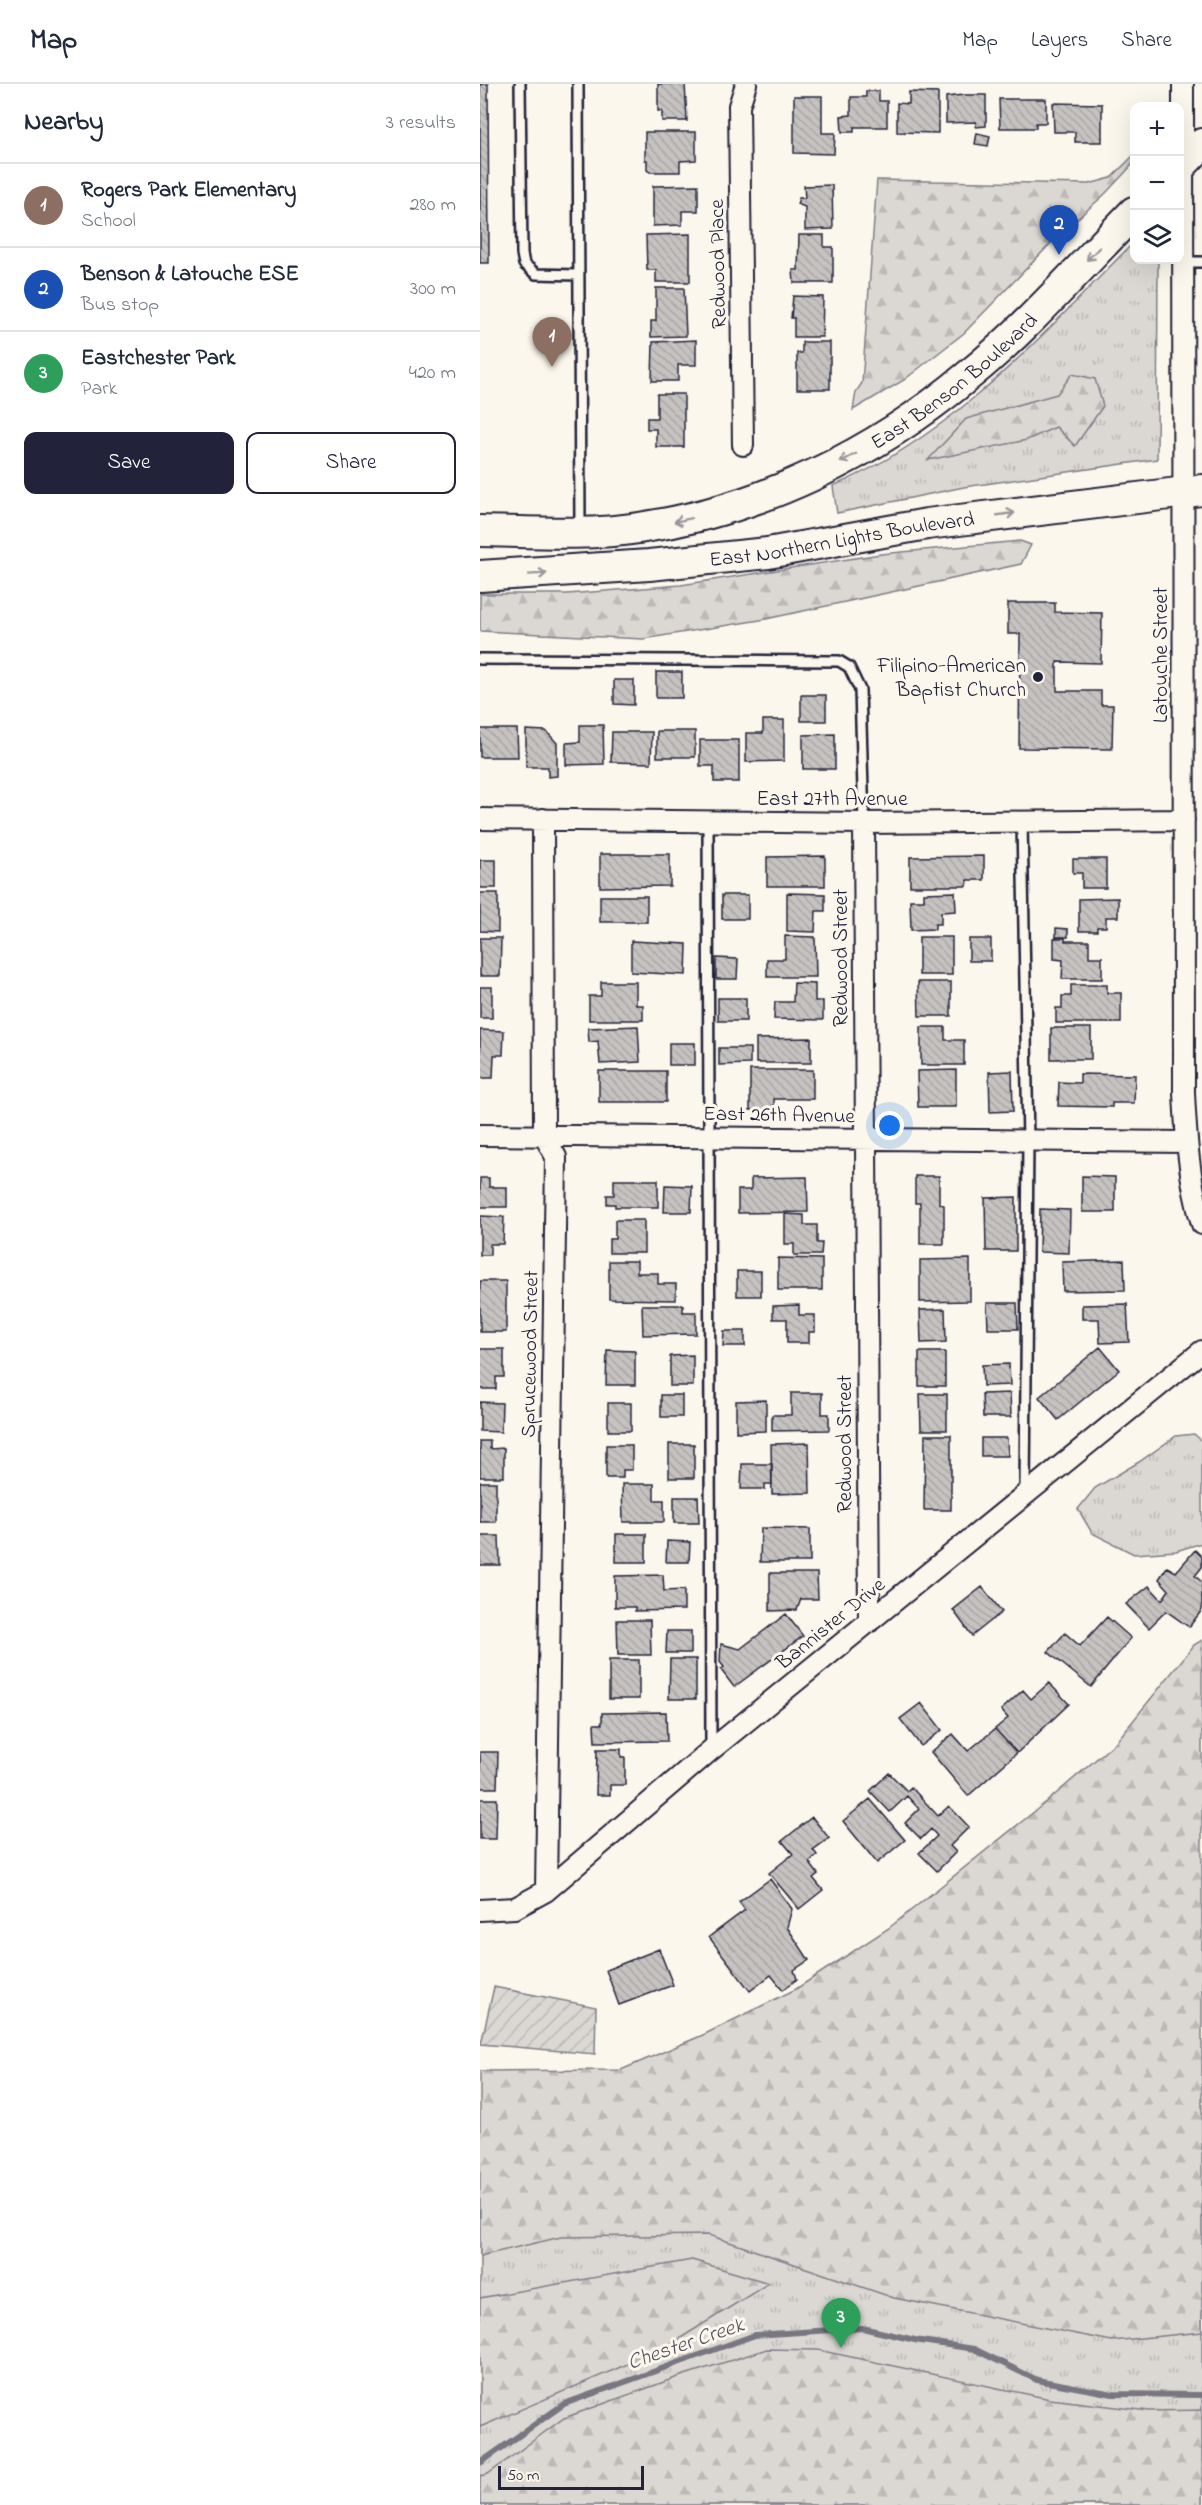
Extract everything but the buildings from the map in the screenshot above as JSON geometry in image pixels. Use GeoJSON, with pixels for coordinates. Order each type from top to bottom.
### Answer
{"type":"FeatureCollection","features":[{"type":"Feature","properties":{"kind":"main road","name":"East Benson Boulevard"},"geometry":{"type":"LineString","coordinates":[[740,505],[812,476],[851,457],[908,422],[970,374],[1130,216]]}},
{"type":"Feature","properties":{"kind":"main road","name":"East Northern Lights Boulevard"},"geometry":{"type":"LineString","coordinates":[[480,576],[606,569],[768,553],[927,524],[1193,490]]}},
{"type":"Feature","properties":{"kind":"main road","name":"East Northern Lights Boulevard"},"geometry":{"type":"LineString","coordinates":[[480,531],[580,532],[637,529],[687,520],[740,505]]}},
{"type":"Feature","properties":{"kind":"street","name":"Redwood Place"},"geometry":{"type":"LineString","coordinates":[[743,445],[739,106],[746,84]]}},
{"type":"Feature","properties":{"kind":"street","name":"Latouche Street"},"geometry":{"type":"LineString","coordinates":[[1183,84],[1193,262],[1193,490],[1184,820],[1193,914],[1184,1092],[1186,1142],[1196,1203],[1202,1224]]}},
{"type":"Feature","properties":{"kind":"street","name":"East 27th Avenue"},"geometry":{"type":"LineString","coordinates":[[480,819],[864,823],[1184,820]]}},
{"type":"Feature","properties":{"kind":"street","name":"Sprucewood Street"},"geometry":{"type":"LineString","coordinates":[[543,819],[544,1135],[556,1157],[546,1892]]}},
{"type":"Feature","properties":{"kind":"street","name":"Redwood Street"},"geometry":{"type":"LineString","coordinates":[[864,823],[869,1622]]}},
{"type":"Feature","properties":{"kind":"street","name":"East 26th Avenue"},"geometry":{"type":"LineString","coordinates":[[480,1135],[1186,1142]]}},
{"type":"Feature","properties":{"kind":"street","name":"Bannister Drive"},"geometry":{"type":"LineString","coordinates":[[480,1910],[515,1908],[546,1892],[711,1750],[1202,1351]]}},
{"type":"Feature","properties":{"kind":"lane"},"geometry":{"type":"LineString","coordinates":[[520,84],[524,264],[536,274],[578,275]]}},
{"type":"Feature","properties":{"kind":"lane"},"geometry":{"type":"LineString","coordinates":[[578,84],[580,532]]}},
{"type":"Feature","properties":{"kind":"lane","name":"Redwood Street"},"geometry":{"type":"LineString","coordinates":[[480,659],[839,661],[849,667],[860,690],[864,823]]}},
{"type":"Feature","properties":{"kind":"lane"},"geometry":{"type":"LineString","coordinates":[[708,821],[711,1750]]}},
{"type":"Feature","properties":{"kind":"lane"},"geometry":{"type":"LineString","coordinates":[[1022,822],[1028,1140],[1025,1495]]}},
{"type":"Feature","properties":{"kind":"green space"},"geometry":{"type":"Polygon","coordinates":[[[1130,159],[1130,167],[1105,194],[1057,237],[964,333],[904,380],[853,410],[856,392],[862,383],[877,180],[1089,184],[1111,178],[1130,159]]]}},
{"type":"Feature","properties":{"kind":"green space"},"geometry":{"type":"Polygon","coordinates":[[[1130,246],[1130,264],[1158,264],[1157,459],[964,487],[837,513],[833,486],[877,465],[918,440],[958,411],[1031,346],[1130,246]]]}},
{"type":"Feature","properties":{"kind":"green space"},"geometry":{"type":"Polygon","coordinates":[[[1072,374],[1095,379],[1103,406],[1075,446],[1056,427],[1027,440],[928,460],[966,419],[1057,394],[1072,374]]]}},
{"type":"Feature","properties":{"kind":"green space"},"geometry":{"type":"Polygon","coordinates":[[[1020,541],[1031,545],[1021,564],[766,619],[643,639],[480,631],[480,594],[567,594],[681,585],[881,554],[1020,541]]]}},
{"type":"Feature","properties":{"kind":"green space"},"geometry":{"type":"Polygon","coordinates":[[[1194,1434],[1202,1441],[1202,1543],[1176,1551],[1134,1554],[1092,1533],[1078,1509],[1095,1488],[1139,1462],[1176,1436],[1194,1434]]]}},
{"type":"Feature","properties":{"kind":"green space"},"geometry":{"type":"Polygon","coordinates":[[[1202,1640],[1202,2332],[1112,2341],[894,2298],[709,2235],[561,2237],[480,2256],[480,2071],[621,2070],[703,2035],[796,1989],[889,1928],[1050,1799],[1116,1742],[1194,1645],[1202,1640]]]}},
{"type":"Feature","properties":{"kind":"green space"},"geometry":{"type":"Polygon","coordinates":[[[494,1987],[596,2007],[595,2054],[481,2044],[494,1987]]]}},
{"type":"Feature","properties":{"kind":"green space"},"geometry":{"type":"Polygon","coordinates":[[[1202,2185],[1202,2505],[480,2505],[480,2192],[1202,2185]]]}},
{"type":"Feature","properties":{"kind":"green space"},"geometry":{"type":"Polygon","coordinates":[[[692,2260],[769,2283],[663,2349],[480,2427],[480,2298],[692,2260]]]}},
{"type":"Feature","properties":{"kind":"green space"},"geometry":{"type":"Polygon","coordinates":[[[767,2349],[818,2350],[1050,2399],[1149,2411],[1202,2410],[1202,2505],[480,2505],[480,2476],[488,2474],[564,2418],[678,2377],[767,2349]]]}},
{"type":"Feature","properties":{"kind":"waterway","name":"Chester Creek"},"geometry":{"type":"LineString","coordinates":[[480,2463],[564,2404],[755,2335],[862,2328],[915,2340],[974,2349],[1037,2380],[1113,2394],[1202,2395]]}},
{"type":"Feature","properties":{"kind":"place","name":"Benson & Latouche ESE"},"geometry":{"type":"Point","coordinates":[1059,255]}},
{"type":"Feature","properties":{"kind":"place","name":"Rogers Park Elementary"},"geometry":{"type":"Point","coordinates":[552,367]}},
{"type":"Feature","properties":{"kind":"place","name":"Filipino-American Baptist Church"},"geometry":{"type":"Point","coordinates":[1038,677]}},
{"type":"Feature","properties":{"kind":"place","name":"Eastchester Park"},"geometry":{"type":"Point","coordinates":[841,2348]}}]}
